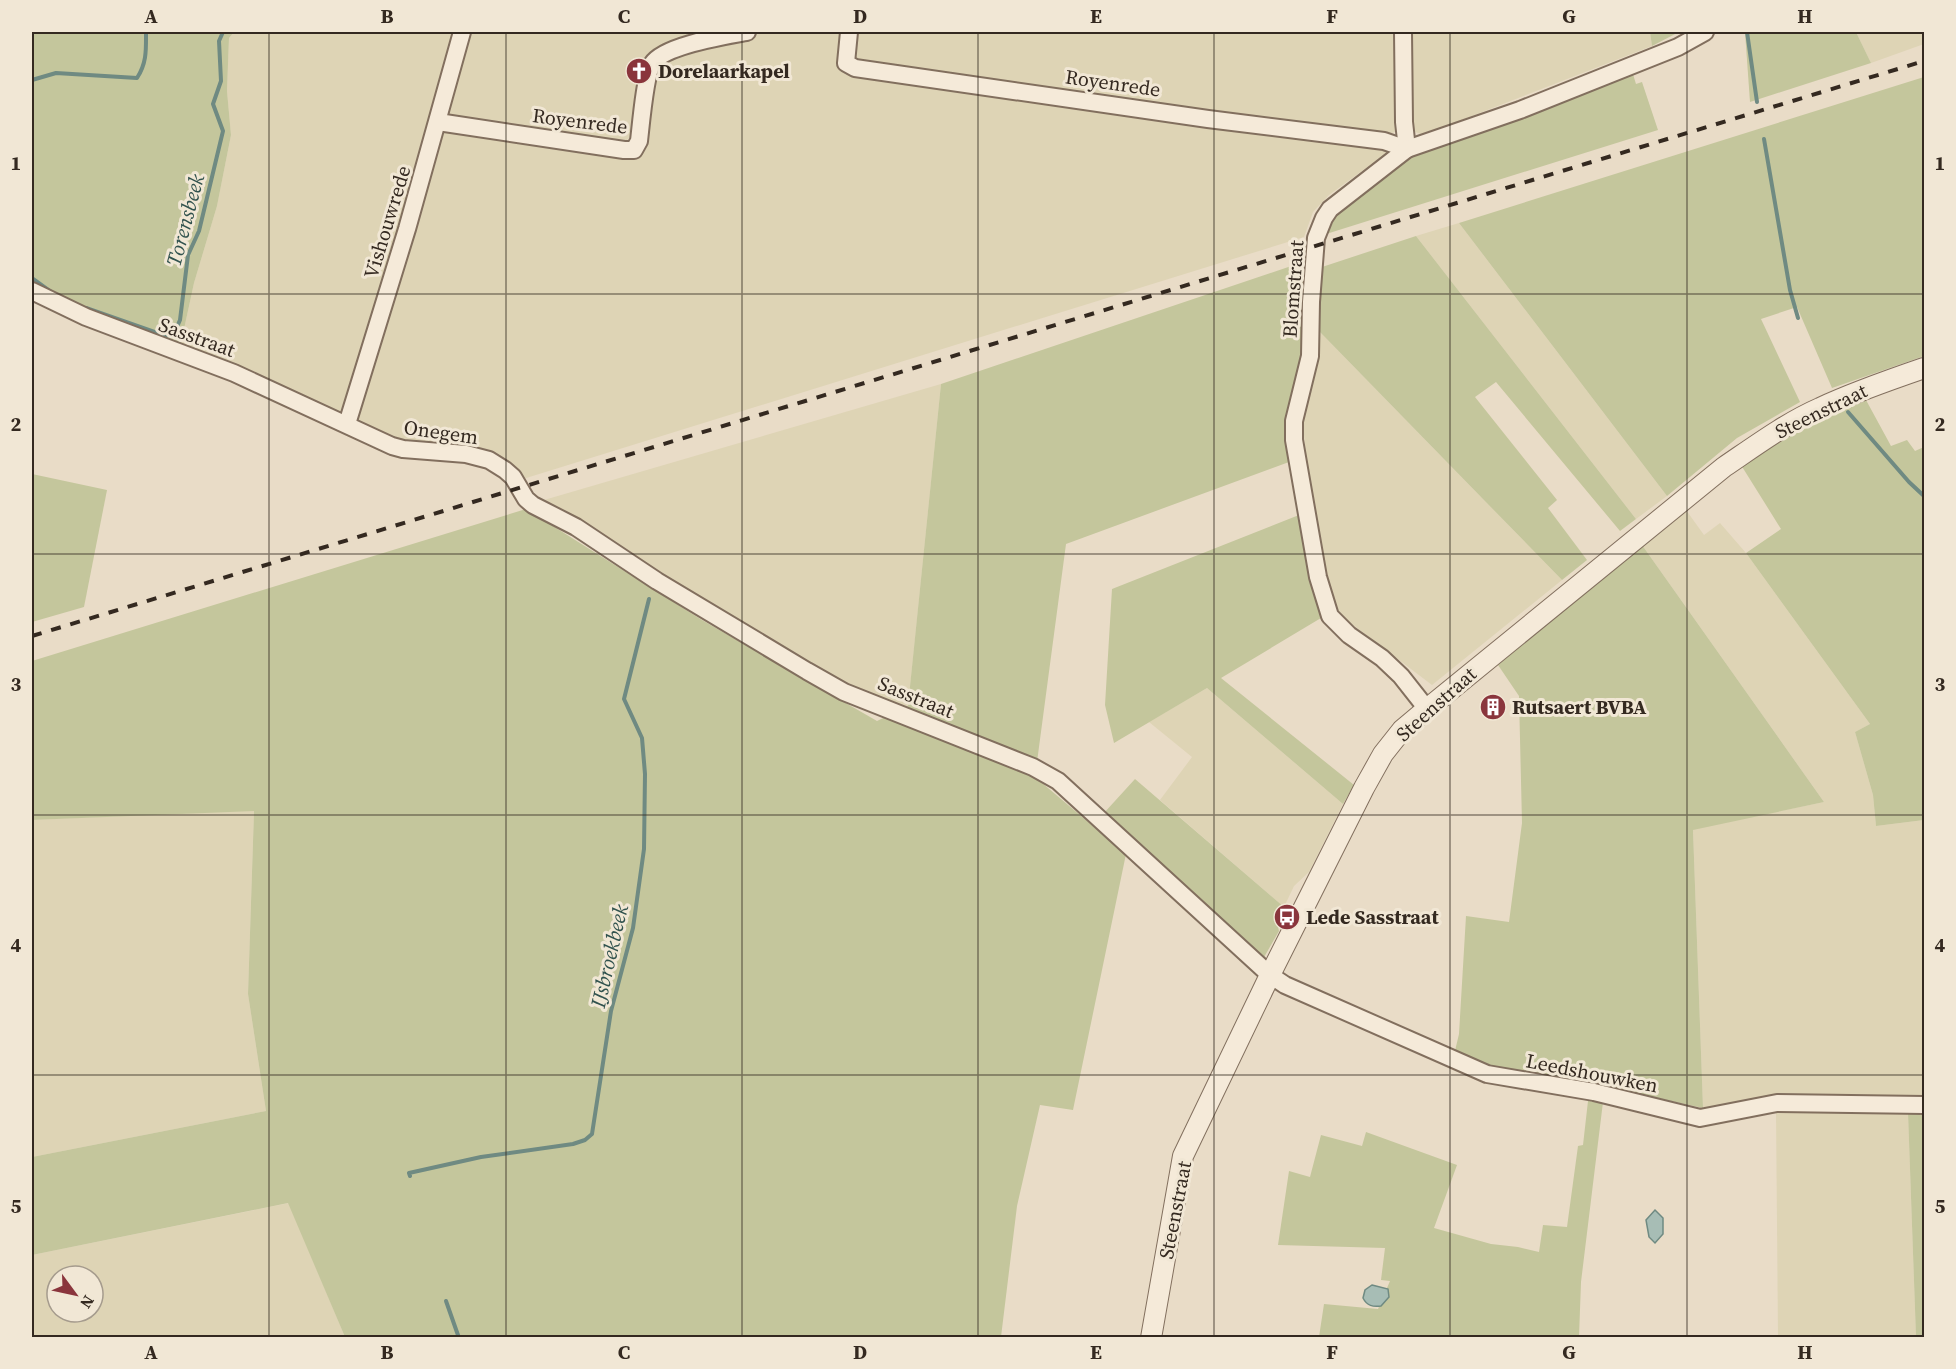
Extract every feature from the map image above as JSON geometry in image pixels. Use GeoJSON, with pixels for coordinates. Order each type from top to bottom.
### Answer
{"type":"FeatureCollection","features":[{"type":"Feature","properties":{"kind":"street","name":"Vishouwrede"},"geometry":{"type":"LineString","coordinates":[[347,424],[438,122],[462,32]]}},
{"type":"Feature","properties":{"kind":"street","name":"Royenrede"},"geometry":{"type":"LineString","coordinates":[[438,122],[634,150],[639,141],[649,73],[656,59],[682,46],[747,32]]}},
{"type":"Feature","properties":{"kind":"street","name":"Royenrede"},"geometry":{"type":"LineString","coordinates":[[849,32],[846,63],[855,68],[1384,141],[1407,149]]}},
{"type":"Feature","properties":{"kind":"street"},"geometry":{"type":"LineString","coordinates":[[1403,32],[1404,122],[1407,149]]}},
{"type":"Feature","properties":{"kind":"street","name":"Blomstraat"},"geometry":{"type":"LineString","coordinates":[[1427,709],[1401,676],[1329,616],[1318,577],[1294,440],[1294,421],[1311,356],[1313,268],[1319,228],[1323,218],[1330,209],[1407,149],[1552,97],[1678,47],[1705,32]]}},
{"type":"Feature","properties":{"kind":"street","name":"Sasstraat"},"geometry":{"type":"LineString","coordinates":[[32,291],[97,322],[234,373],[347,424]]}},
{"type":"Feature","properties":{"kind":"street","name":"Steenstraat"},"geometry":{"type":"LineString","coordinates":[[1151,1338],[1183,1156],[1270,975],[1364,788],[1383,754],[1402,730],[1724,467],[1765,439],[1818,408],[1924,368]]}},
{"type":"Feature","properties":{"kind":"street","name":"Onegem"},"geometry":{"type":"LineString","coordinates":[[347,424],[379,441],[403,449],[466,454],[489,460],[513,477],[522,491]]}},
{"type":"Feature","properties":{"kind":"street","name":"Sasstraat"},"geometry":{"type":"LineString","coordinates":[[522,491],[533,505],[576,527],[657,581],[807,672],[844,692],[1033,767],[1058,781],[1270,975]]}},
{"type":"Feature","properties":{"kind":"street","name":"Leedshouwken"},"geometry":{"type":"LineString","coordinates":[[1270,975],[1285,985],[1487,1074],[1594,1092],[1700,1118],[1777,1103],[1924,1105]]}},
{"type":"Feature","properties":{"kind":"shaded area"},"geometry":{"type":"Polygon","coordinates":[[[234,32],[458,32],[343,413],[181,343],[194,283],[217,206],[231,135],[227,91],[229,38],[234,32]]]}},
{"type":"Feature","properties":{"kind":"shaded area"},"geometry":{"type":"Polygon","coordinates":[[[465,32],[692,32],[653,53],[635,68],[642,77],[634,134],[623,143],[449,116],[445,110],[465,32]]]}},
{"type":"Feature","properties":{"kind":"shaded area"},"geometry":{"type":"Polygon","coordinates":[[[769,32],[841,32],[839,63],[1389,148],[1388,152],[1329,195],[1313,212],[1304,237],[523,479],[469,447],[405,440],[385,435],[355,418],[438,133],[448,127],[639,159],[655,67],[682,49],[769,32]]]}},
{"type":"Feature","properties":{"kind":"shaded area"},"geometry":{"type":"Polygon","coordinates":[[[851,32],[1396,32],[1398,125],[1395,132],[1385,135],[1370,134],[852,61],[851,32]]]}},
{"type":"Feature","properties":{"kind":"shaded area"},"geometry":{"type":"Polygon","coordinates":[[[1410,32],[1650,32],[1652,46],[1423,135],[1413,131],[1410,32]]]}},
{"type":"Feature","properties":{"kind":"shaded area"},"geometry":{"type":"Polygon","coordinates":[[[1856,32],[1924,32],[1924,44],[1871,63],[1856,32]]]}},
{"type":"Feature","properties":{"kind":"shaded area"},"geometry":{"type":"Polygon","coordinates":[[[1459,223],[1667,496],[1636,519],[1416,236],[1459,223]]]}},
{"type":"Feature","properties":{"kind":"shaded area"},"geometry":{"type":"Polygon","coordinates":[[[1319,331],[1562,580],[1432,685],[1344,618],[1334,603],[1326,571],[1306,457],[1303,423],[1319,359],[1319,331]]]}},
{"type":"Feature","properties":{"kind":"shaded area"},"geometry":{"type":"Polygon","coordinates":[[[941,384],[908,707],[841,681],[650,567],[544,500],[941,384]]]}},
{"type":"Feature","properties":{"kind":"shaded area"},"geometry":{"type":"Polygon","coordinates":[[[1686,510],[1704,535],[1720,523],[1746,553],[1870,724],[1855,732],[1873,795],[1876,826],[1924,820],[1924,1099],[1821,1094],[1768,1098],[1703,1108],[1693,829],[1824,802],[1642,545],[1686,510]]]}},
{"type":"Feature","properties":{"kind":"shaded area"},"geometry":{"type":"Polygon","coordinates":[[[1207,688],[1343,804],[1309,872],[1294,886],[1284,907],[1160,800],[1192,757],[1149,722],[1207,688]]]}},
{"type":"Feature","properties":{"kind":"shaded area"},"geometry":{"type":"Polygon","coordinates":[[[254,810],[248,994],[266,1111],[32,1157],[32,820],[254,810]]]}},
{"type":"Feature","properties":{"kind":"shaded area"},"geometry":{"type":"Polygon","coordinates":[[[1776,1112],[1908,1113],[1916,1337],[1778,1337],[1776,1112]]]}},
{"type":"Feature","properties":{"kind":"shaded area"},"geometry":{"type":"Polygon","coordinates":[[[289,1203],[345,1337],[32,1338],[32,1255],[289,1203]]]}},
{"type":"Feature","properties":{"kind":"green space"},"geometry":{"type":"Polygon","coordinates":[[[32,32],[234,32],[229,38],[227,91],[231,135],[217,206],[194,283],[181,343],[58,296],[32,282],[32,32]]]}},
{"type":"Feature","properties":{"kind":"green space"},"geometry":{"type":"Polygon","coordinates":[[[1650,32],[1679,32],[1652,46],[1650,32]]]}},
{"type":"Feature","properties":{"kind":"green space"},"geometry":{"type":"Polygon","coordinates":[[[1745,32],[1856,32],[1871,63],[1750,102],[1745,32]]]}},
{"type":"Feature","properties":{"kind":"green space"},"geometry":{"type":"Polygon","coordinates":[[[1632,71],[1636,84],[1642,82],[1658,130],[1323,235],[1325,223],[1398,159],[1632,71]]]}},
{"type":"Feature","properties":{"kind":"green space"},"geometry":{"type":"Polygon","coordinates":[[[1924,77],[1924,356],[1832,388],[1797,307],[1761,319],[1800,402],[1737,438],[1667,496],[1459,223],[1924,77]]]}},
{"type":"Feature","properties":{"kind":"green space"},"geometry":{"type":"Polygon","coordinates":[[[1416,236],[1636,519],[1620,531],[1496,382],[1475,397],[1557,500],[1548,508],[1587,560],[1562,580],[1319,331],[1317,298],[1319,268],[1416,236]]]}},
{"type":"Feature","properties":{"kind":"green space"},"geometry":{"type":"Polygon","coordinates":[[[1306,261],[1301,369],[1288,415],[1289,462],[1066,544],[1035,777],[1126,854],[1073,1110],[1040,1105],[1017,1206],[1001,1337],[345,1337],[288,1203],[32,1255],[32,1157],[266,1111],[248,994],[254,811],[32,820],[32,661],[526,509],[702,620],[877,721],[908,706],[941,384],[1306,261]]]}},
{"type":"Feature","properties":{"kind":"green space"},"geometry":{"type":"Polygon","coordinates":[[[1866,400],[1891,446],[1907,440],[1915,451],[1924,447],[1924,820],[1876,826],[1873,795],[1855,732],[1870,724],[1746,553],[1781,529],[1741,465],[1796,433],[1866,400]]]}},
{"type":"Feature","properties":{"kind":"green space"},"geometry":{"type":"Polygon","coordinates":[[[32,474],[107,490],[84,607],[32,622],[32,474]]]}},
{"type":"Feature","properties":{"kind":"green space"},"geometry":{"type":"Polygon","coordinates":[[[1299,515],[1321,618],[1221,678],[1354,785],[1343,804],[1207,688],[1114,743],[1105,705],[1112,589],[1299,515]]]}},
{"type":"Feature","properties":{"kind":"green space"},"geometry":{"type":"Polygon","coordinates":[[[1642,545],[1824,802],[1693,830],[1703,1108],[1584,1082],[1503,1071],[1454,1055],[1459,1034],[1466,916],[1509,922],[1522,823],[1519,696],[1498,665],[1642,545]]]}},
{"type":"Feature","properties":{"kind":"green space"},"geometry":{"type":"Polygon","coordinates":[[[1135,779],[1284,907],[1277,923],[1279,931],[1263,959],[1104,813],[1135,779]]]}},
{"type":"Feature","properties":{"kind":"green space"},"geometry":{"type":"Polygon","coordinates":[[[1588,1101],[1603,1102],[1581,1282],[1579,1337],[1319,1337],[1324,1304],[1378,1309],[1390,1281],[1381,1280],[1385,1248],[1278,1245],[1289,1171],[1310,1177],[1321,1135],[1362,1146],[1366,1132],[1457,1165],[1434,1228],[1491,1244],[1539,1252],[1543,1225],[1567,1227],[1578,1146],[1583,1145],[1588,1101]]]}},
{"type":"Feature","properties":{"kind":"green space"},"geometry":{"type":"Polygon","coordinates":[[[1908,1113],[1924,1114],[1924,1337],[1916,1337],[1908,1113]]]}},
{"type":"Feature","properties":{"kind":"water"},"geometry":{"type":"Polygon","coordinates":[[[1655,1210],[1663,1218],[1663,1234],[1655,1243],[1649,1237],[1646,1220],[1655,1210]]]}},
{"type":"Feature","properties":{"kind":"water"},"geometry":{"type":"Polygon","coordinates":[[[1372,1285],[1388,1289],[1389,1297],[1381,1306],[1370,1305],[1363,1298],[1365,1290],[1372,1285]]]}},
{"type":"Feature","properties":{"kind":"waterway"},"geometry":{"type":"LineString","coordinates":[[32,80],[56,73],[137,78],[144,61],[146,32]]}},
{"type":"Feature","properties":{"kind":"waterway","name":"Torensbeek"},"geometry":{"type":"LineString","coordinates":[[86,308],[163,335],[173,336],[180,320],[188,255],[199,231],[223,131],[213,104],[221,81],[219,41],[223,32]]}},
{"type":"Feature","properties":{"kind":"waterway"},"geometry":{"type":"LineString","coordinates":[[1747,32],[1757,102]]}},
{"type":"Feature","properties":{"kind":"waterway"},"geometry":{"type":"LineString","coordinates":[[1764,139],[1790,290],[1798,318]]}},
{"type":"Feature","properties":{"kind":"waterway","name":"Torensbeek"},"geometry":{"type":"LineString","coordinates":[[32,278],[50,291]]}},
{"type":"Feature","properties":{"kind":"waterway"},"geometry":{"type":"LineString","coordinates":[[1848,412],[1924,496]]}},
{"type":"Feature","properties":{"kind":"waterway","name":"IJsbroekbeek"},"geometry":{"type":"LineString","coordinates":[[410,1176],[409,1173],[481,1157],[573,1144],[585,1140],[592,1134],[611,1011],[633,928],[644,849],[645,774],[642,738],[624,699],[649,599]]}},
{"type":"Feature","properties":{"kind":"waterway","name":"IJsbroekbeek"},"geometry":{"type":"LineString","coordinates":[[446,1301],[459,1338]]}},
{"type":"Feature","properties":{"kind":"railway"},"geometry":{"type":"LineString","coordinates":[[32,636],[1924,61]]}},
{"type":"Feature","properties":{"kind":"place","name":"Dorelaarkapel"},"geometry":{"type":"Point","coordinates":[639,71]}},
{"type":"Feature","properties":{"kind":"place","name":"Rutsaert BVBA"},"geometry":{"type":"Point","coordinates":[1493,707]}},
{"type":"Feature","properties":{"kind":"place","name":"Lede Sasstraat"},"geometry":{"type":"Point","coordinates":[1287,917]}}]}
